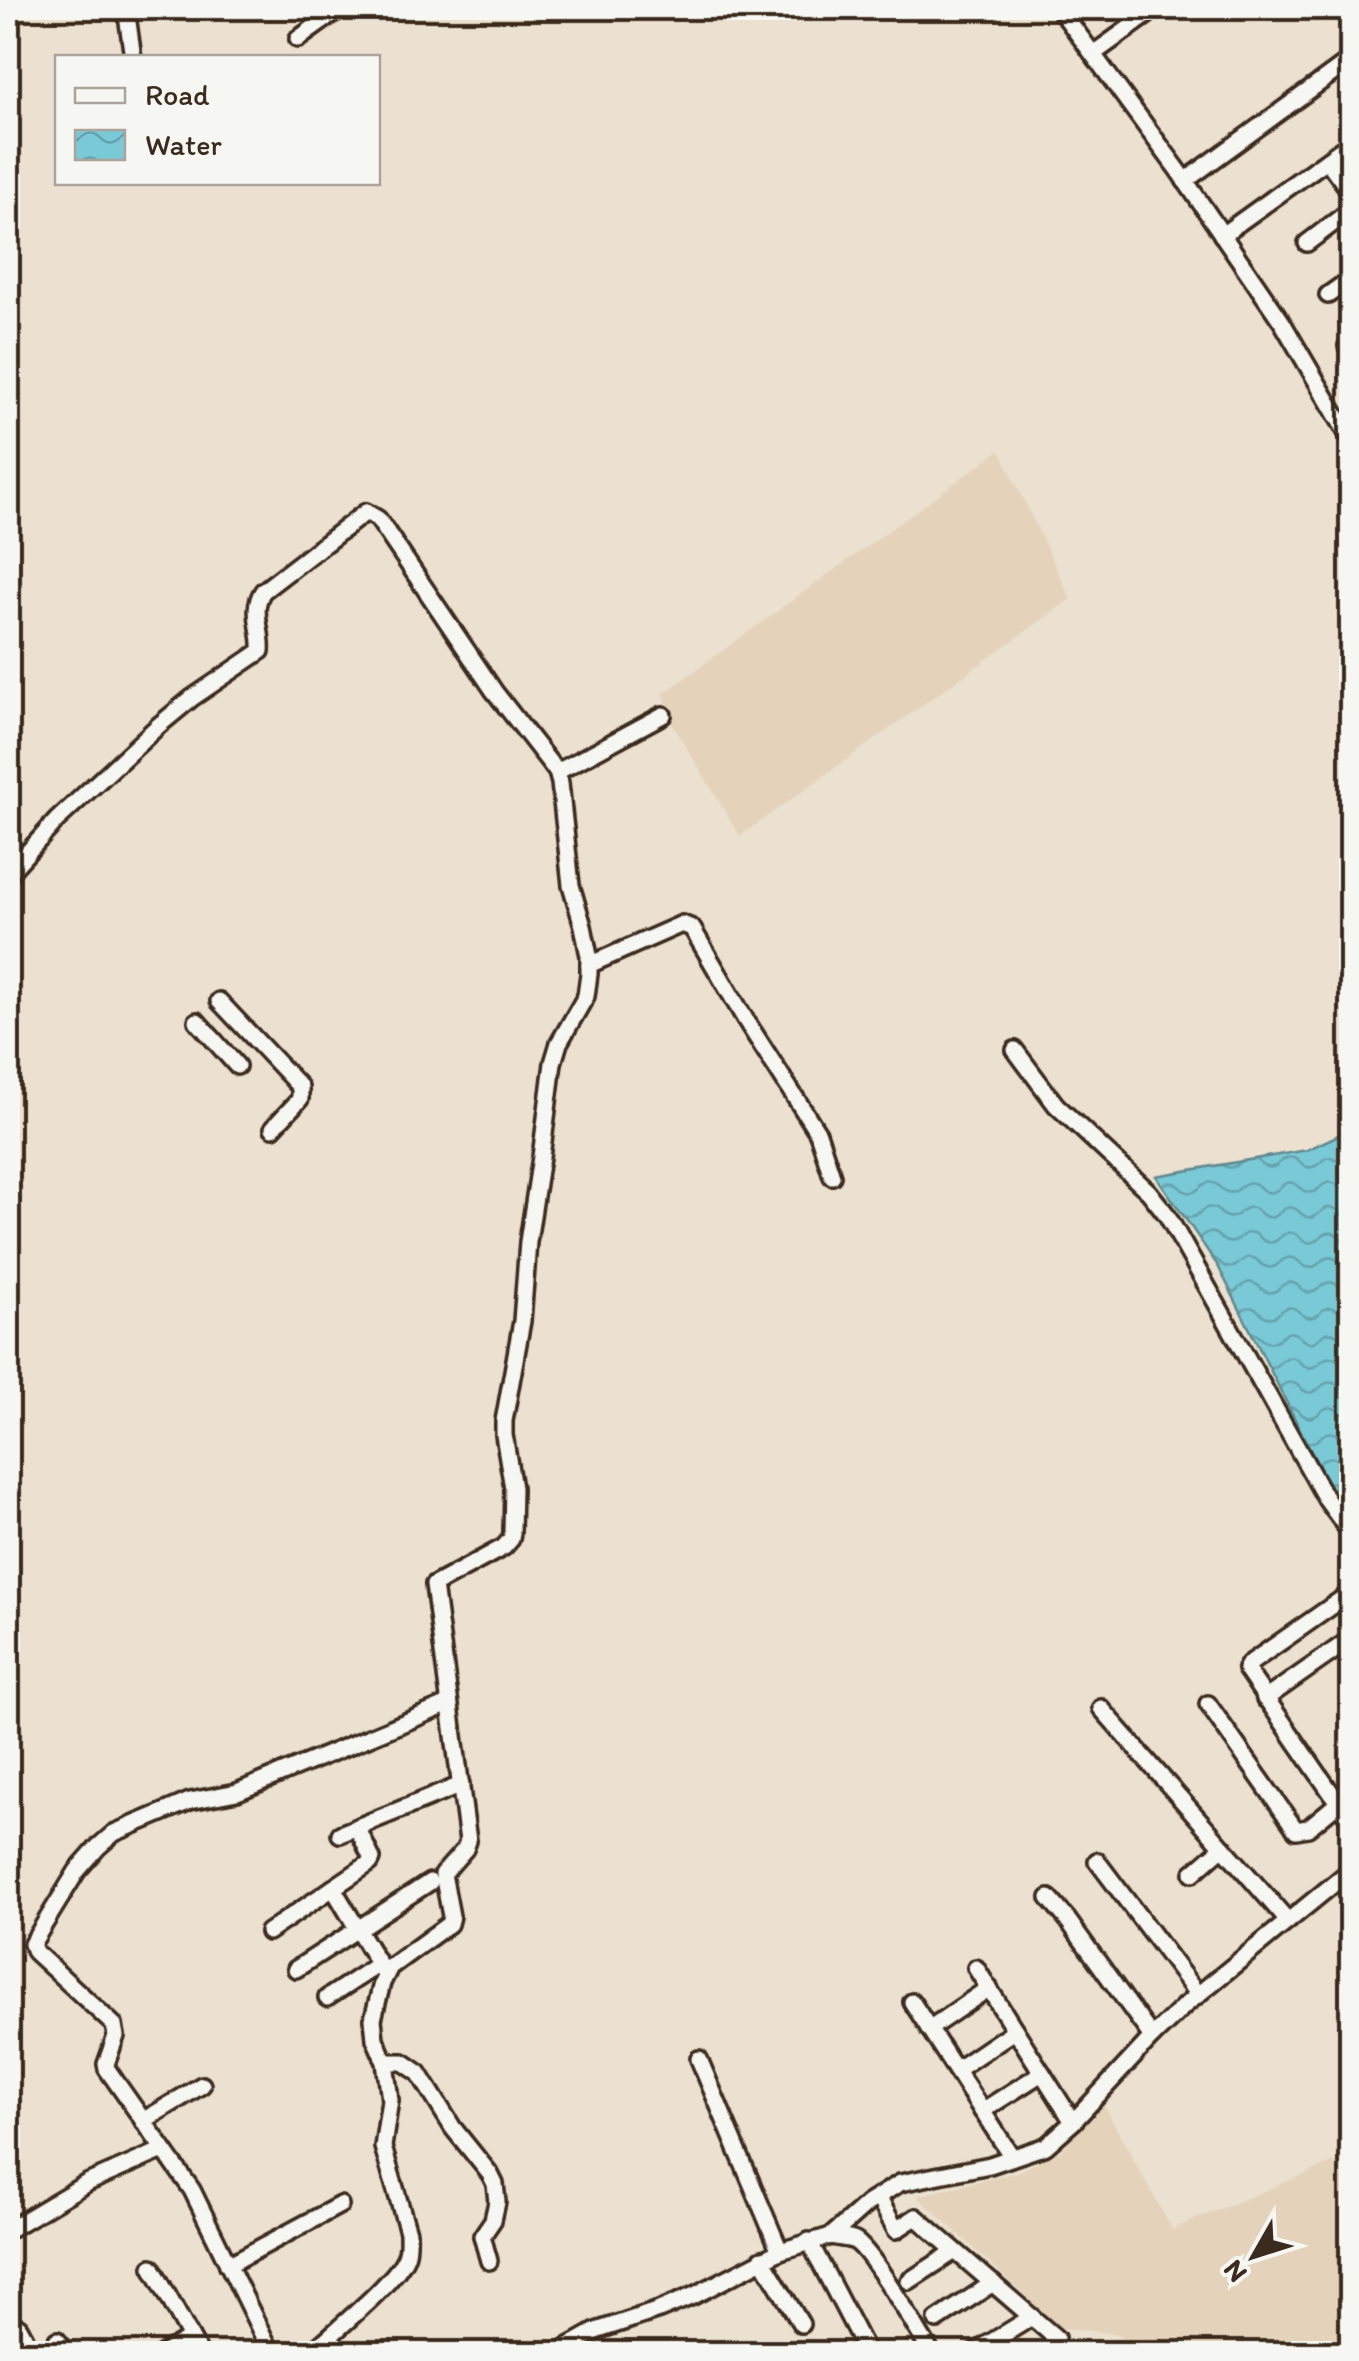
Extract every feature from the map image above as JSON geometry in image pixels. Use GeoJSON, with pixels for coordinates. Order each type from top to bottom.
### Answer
{"type":"FeatureCollection","features":[{"type":"Feature","properties":{"kind":"street"},"geometry":{"type":"LineString","coordinates":[[126,8],[132,55]]}},
{"type":"Feature","properties":{"kind":"street"},"geometry":{"type":"LineString","coordinates":[[298,39],[341,8]]}},
{"type":"Feature","properties":{"kind":"street"},"geometry":{"type":"LineString","coordinates":[[1058,8],[1186,181],[1282,322],[1352,442]]}},
{"type":"Feature","properties":{"kind":"street"},"geometry":{"type":"LineString","coordinates":[[1094,54],[1157,8]]}},
{"type":"Feature","properties":{"kind":"street"},"geometry":{"type":"LineString","coordinates":[[1186,181],[1352,60]]}},
{"type":"Feature","properties":{"kind":"street"},"geometry":{"type":"LineString","coordinates":[[1222,234],[1352,142]]}},
{"type":"Feature","properties":{"kind":"street"},"geometry":{"type":"LineString","coordinates":[[1327,160],[1352,194]]}},
{"type":"Feature","properties":{"kind":"street"},"geometry":{"type":"LineString","coordinates":[[1307,243],[1352,209]]}},
{"type":"Feature","properties":{"kind":"street"},"geometry":{"type":"LineString","coordinates":[[1328,295],[1352,278]]}},
{"type":"Feature","properties":{"kind":"street"},"geometry":{"type":"LineString","coordinates":[[8,874],[57,820],[158,726],[261,650],[258,598],[366,512],[378,519],[494,691],[556,772],[560,784],[571,885],[589,965],[586,996],[560,1043],[548,1088],[522,1321],[504,1421],[513,1488],[511,1539],[504,1547],[434,1585],[468,1842],[443,1874],[449,1924],[397,1961],[327,1998]]}},
{"type":"Feature","properties":{"kind":"street"},"geometry":{"type":"LineString","coordinates":[[556,772],[663,715]]}},
{"type":"Feature","properties":{"kind":"street"},"geometry":{"type":"LineString","coordinates":[[589,965],[682,924],[692,928],[818,1132],[832,1176]]}},
{"type":"Feature","properties":{"kind":"street"},"geometry":{"type":"LineString","coordinates":[[219,1000],[300,1086],[300,1099],[273,1128]]}},
{"type":"Feature","properties":{"kind":"street"},"geometry":{"type":"LineString","coordinates":[[197,1021],[236,1066]]}},
{"type":"Feature","properties":{"kind":"street"},"geometry":{"type":"LineString","coordinates":[[1015,1050],[1056,1105],[1149,1192],[1167,1214],[1326,1499],[1352,1536]]}},
{"type":"Feature","properties":{"kind":"street"},"geometry":{"type":"LineString","coordinates":[[1351,1594],[1249,1664],[1247,1672],[1352,1823]]}},
{"type":"Feature","properties":{"kind":"street"},"geometry":{"type":"LineString","coordinates":[[1265,1699],[1352,1638]]}},
{"type":"Feature","properties":{"kind":"street"},"geometry":{"type":"LineString","coordinates":[[272,2354],[192,2190],[106,2068],[116,2036],[114,2025],[32,1948],[33,1940],[76,1871],[106,1840],[130,1825],[196,1798],[236,1792],[449,1704]]}},
{"type":"Feature","properties":{"kind":"street"},"geometry":{"type":"LineString","coordinates":[[1208,1704],[1296,1830],[1308,1828],[1338,1804]]}},
{"type":"Feature","properties":{"kind":"street"},"geometry":{"type":"LineString","coordinates":[[1101,1708],[1288,1921]]}},
{"type":"Feature","properties":{"kind":"street"},"geometry":{"type":"LineString","coordinates":[[340,1834],[461,1785]]}},
{"type":"Feature","properties":{"kind":"street"},"geometry":{"type":"LineString","coordinates":[[268,1932],[370,1863],[372,1859],[357,1827]]}},
{"type":"Feature","properties":{"kind":"street"},"geometry":{"type":"LineString","coordinates":[[1193,1873],[1223,1847]]}},
{"type":"Feature","properties":{"kind":"street"},"geometry":{"type":"LineString","coordinates":[[1096,1860],[1198,1995]]}},
{"type":"Feature","properties":{"kind":"street"},"geometry":{"type":"LineString","coordinates":[[831,2236],[900,2182],[990,2165],[1046,2146],[1152,2036],[1352,1869]]}},
{"type":"Feature","properties":{"kind":"street"},"geometry":{"type":"LineString","coordinates":[[296,1969],[430,1882]]}},
{"type":"Feature","properties":{"kind":"street"},"geometry":{"type":"LineString","coordinates":[[310,2354],[393,2276],[406,2256],[408,2232],[384,2147],[390,2100],[373,2019],[382,1969],[333,1888]]}},
{"type":"Feature","properties":{"kind":"street"},"geometry":{"type":"LineString","coordinates":[[1049,1898],[1152,2036]]}},
{"type":"Feature","properties":{"kind":"street"},"geometry":{"type":"LineString","coordinates":[[976,1968],[1073,2122]]}},
{"type":"Feature","properties":{"kind":"street"},"geometry":{"type":"LineString","coordinates":[[929,2029],[988,1988]]}},
{"type":"Feature","properties":{"kind":"street"},"geometry":{"type":"LineString","coordinates":[[912,2002],[1012,2157]]}},
{"type":"Feature","properties":{"kind":"street"},"geometry":{"type":"LineString","coordinates":[[956,2070],[1015,2030]]}},
{"type":"Feature","properties":{"kind":"street"},"geometry":{"type":"LineString","coordinates":[[699,2060],[780,2251]]}},
{"type":"Feature","properties":{"kind":"street"},"geometry":{"type":"LineString","coordinates":[[385,2062],[403,2062],[420,2073],[452,2128],[490,2174],[497,2202],[493,2220],[482,2236],[489,2262]]}},
{"type":"Feature","properties":{"kind":"street"},"geometry":{"type":"LineString","coordinates":[[982,2112],[1042,2073]]}},
{"type":"Feature","properties":{"kind":"street"},"geometry":{"type":"LineString","coordinates":[[143,2121],[202,2085]]}},
{"type":"Feature","properties":{"kind":"street"},"geometry":{"type":"LineString","coordinates":[[8,2230],[86,2182],[163,2150]]}},
{"type":"Feature","properties":{"kind":"street"},"geometry":{"type":"LineString","coordinates":[[878,2197],[896,2230],[916,2217],[1056,2338]]}},
{"type":"Feature","properties":{"kind":"street"},"geometry":{"type":"LineString","coordinates":[[228,2265],[340,2205]]}},
{"type":"Feature","properties":{"kind":"street"},"geometry":{"type":"LineString","coordinates":[[555,2354],[596,2330],[695,2295],[780,2251],[831,2236],[854,2241],[864,2250],[932,2354]]}},
{"type":"Feature","properties":{"kind":"street"},"geometry":{"type":"LineString","coordinates":[[809,2241],[868,2354]]}},
{"type":"Feature","properties":{"kind":"street"},"geometry":{"type":"LineString","coordinates":[[910,2281],[955,2250]]}},
{"type":"Feature","properties":{"kind":"street"},"geometry":{"type":"LineString","coordinates":[[762,2259],[800,2324]]}},
{"type":"Feature","properties":{"kind":"street"},"geometry":{"type":"LineString","coordinates":[[152,2267],[200,2354]]}},
{"type":"Feature","properties":{"kind":"street"},"geometry":{"type":"LineString","coordinates":[[938,2320],[993,2284]]}},
{"type":"Feature","properties":{"kind":"street"},"geometry":{"type":"LineString","coordinates":[[972,2354],[1032,2317]]}},
{"type":"Feature","properties":{"kind":"street"},"geometry":{"type":"LineString","coordinates":[[12,2354],[12,2348],[26,2338],[19,2327]]}},
{"type":"Feature","properties":{"kind":"street"},"geometry":{"type":"LineString","coordinates":[[328,2336],[337,2354]]}},
{"type":"Feature","properties":{"kind":"street"},"geometry":{"type":"LineString","coordinates":[[162,2354],[190,2338]]}},
{"type":"Feature","properties":{"kind":"street"},"geometry":{"type":"LineString","coordinates":[[57,2340],[68,2354]]}},
{"type":"Feature","properties":{"kind":"shaded area"},"geometry":{"type":"Polygon","coordinates":[[[1000,450],[1071,599],[740,836],[671,722],[664,693],[1000,450]]]}},
{"type":"Feature","properties":{"kind":"shaded area"},"geometry":{"type":"Polygon","coordinates":[[[1102,2102],[1172,2229],[1334,2162],[1351,2191],[1351,2353],[1139,2353],[1118,2334],[1060,2328],[917,2196],[1017,2172],[1062,2150],[1102,2102]]]}},
{"type":"Feature","properties":{"kind":"water"},"geometry":{"type":"Polygon","coordinates":[[[1351,1129],[1351,1468],[1331,1491],[1218,1266],[1156,1176],[1307,1150],[1351,1129]]]}}]}
